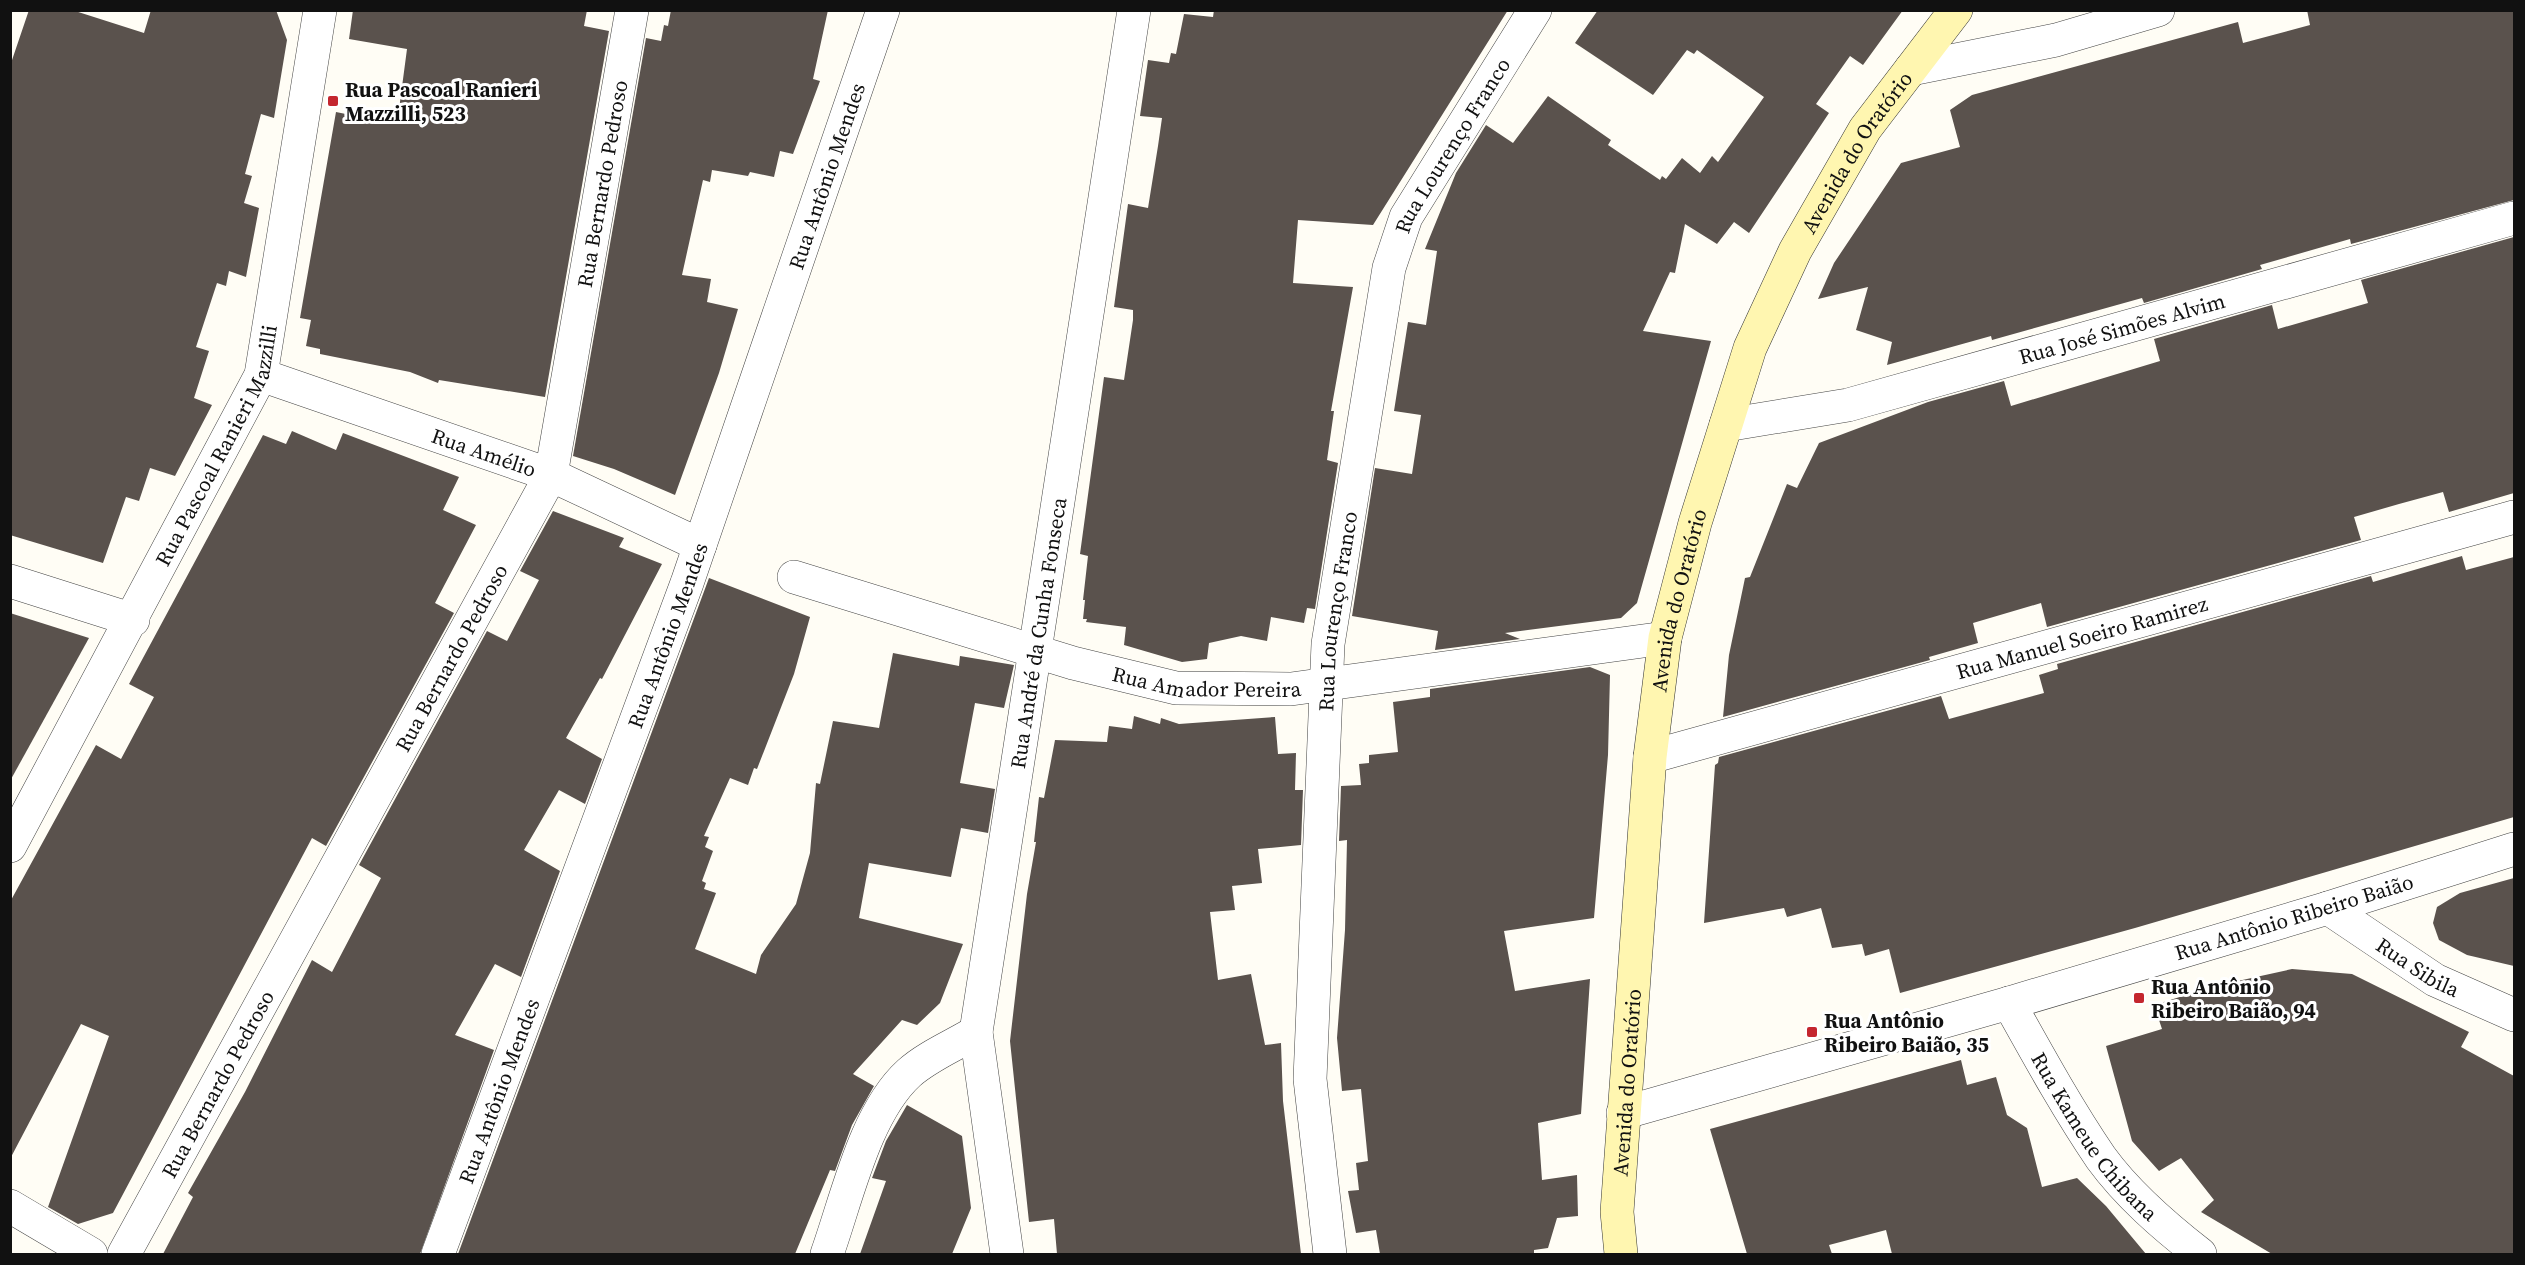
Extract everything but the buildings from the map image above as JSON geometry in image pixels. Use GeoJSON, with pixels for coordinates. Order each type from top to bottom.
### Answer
{"type":"FeatureCollection","features":[{"type":"Feature","properties":{"kind":"main road","name":"Avenida do Oratório"},"geometry":{"type":"LineString","coordinates":[[1621,1254],[1617,1212],[1650,757],[1665,638],[1695,523],[1750,348],[1795,251],[1865,129],[1956,10]]}},
{"type":"Feature","properties":{"kind":"street","name":"Rua Pascoal Ranieri Mazzilli"},"geometry":{"type":"LineString","coordinates":[[10,846],[133,620],[261,375],[320,10]]}},
{"type":"Feature","properties":{"kind":"street","name":"Rua Bernardo Pedroso"},"geometry":{"type":"LineString","coordinates":[[124,1254],[551,475],[632,10]]}},
{"type":"Feature","properties":{"kind":"street","name":"Rua Antônio Mendes"},"geometry":{"type":"LineString","coordinates":[[438,1254],[700,545],[883,10]]}},
{"type":"Feature","properties":{"kind":"street","name":"Rua André da Cunha Fonseca"},"geometry":{"type":"LineString","coordinates":[[1007,1254],[976,1032],[1134,10]]}},
{"type":"Feature","properties":{"kind":"street","name":"Rua Lourenço Franco"},"geometry":{"type":"LineString","coordinates":[[1330,1254],[1310,1079],[1328,644],[1389,268],[1406,217],[1534,10]]}},
{"type":"Feature","properties":{"kind":"street"},"geometry":{"type":"LineString","coordinates":[[1911,69],[2056,40],[2158,10]]}},
{"type":"Feature","properties":{"kind":"street","name":"Rua José Simões Alvim"},"geometry":{"type":"LineString","coordinates":[[1726,425],[1848,405],[2514,218]]}},
{"type":"Feature","properties":{"kind":"street","name":"Rua Amélio"},"geometry":{"type":"LineString","coordinates":[[261,375],[551,475],[700,545]]}},
{"type":"Feature","properties":{"kind":"street","name":"Rua Manuel Soeiro Ramirez"},"geometry":{"type":"LineString","coordinates":[[1650,757],[2514,517]]}},
{"type":"Feature","properties":{"kind":"street","name":"Rua Amador Pereira"},"geometry":{"type":"LineString","coordinates":[[794,577],[1034,651],[1176,688],[1291,689],[1496,663],[1665,638]]}},
{"type":"Feature","properties":{"kind":"street"},"geometry":{"type":"LineString","coordinates":[[10,581],[133,620]]}},
{"type":"Feature","properties":{"kind":"street","name":"Rua Antônio Ribeiro Baião"},"geometry":{"type":"LineString","coordinates":[[1623,1113],[2008,1003],[2328,908],[2514,849]]}},
{"type":"Feature","properties":{"kind":"street","name":"Rua Sibila"},"geometry":{"type":"LineString","coordinates":[[2328,908],[2435,980],[2514,1015]]}},
{"type":"Feature","properties":{"kind":"street","name":"Rua Kameue Chibana"},"geometry":{"type":"LineString","coordinates":[[2008,1003],[2102,1159],[2153,1217],[2200,1254]]}},
{"type":"Feature","properties":{"kind":"street"},"geometry":{"type":"LineString","coordinates":[[827,1254],[873,1124],[888,1095],[911,1071],[976,1032]]}},
{"type":"Feature","properties":{"kind":"street"},"geometry":{"type":"LineString","coordinates":[[10,1206],[91,1254]]}},
{"type":"Feature","properties":{"kind":"place","name":"Rua Pascoal Ranieri Mazzilli, 523"},"geometry":{"type":"Point","coordinates":[333,101]}},
{"type":"Feature","properties":{"kind":"place","name":"Rua Antônio Ribeiro Baião, 94"},"geometry":{"type":"Point","coordinates":[2139,998]}},
{"type":"Feature","properties":{"kind":"place","name":"Rua Antônio Ribeiro Baião, 35"},"geometry":{"type":"Point","coordinates":[1812,1032]}}]}
